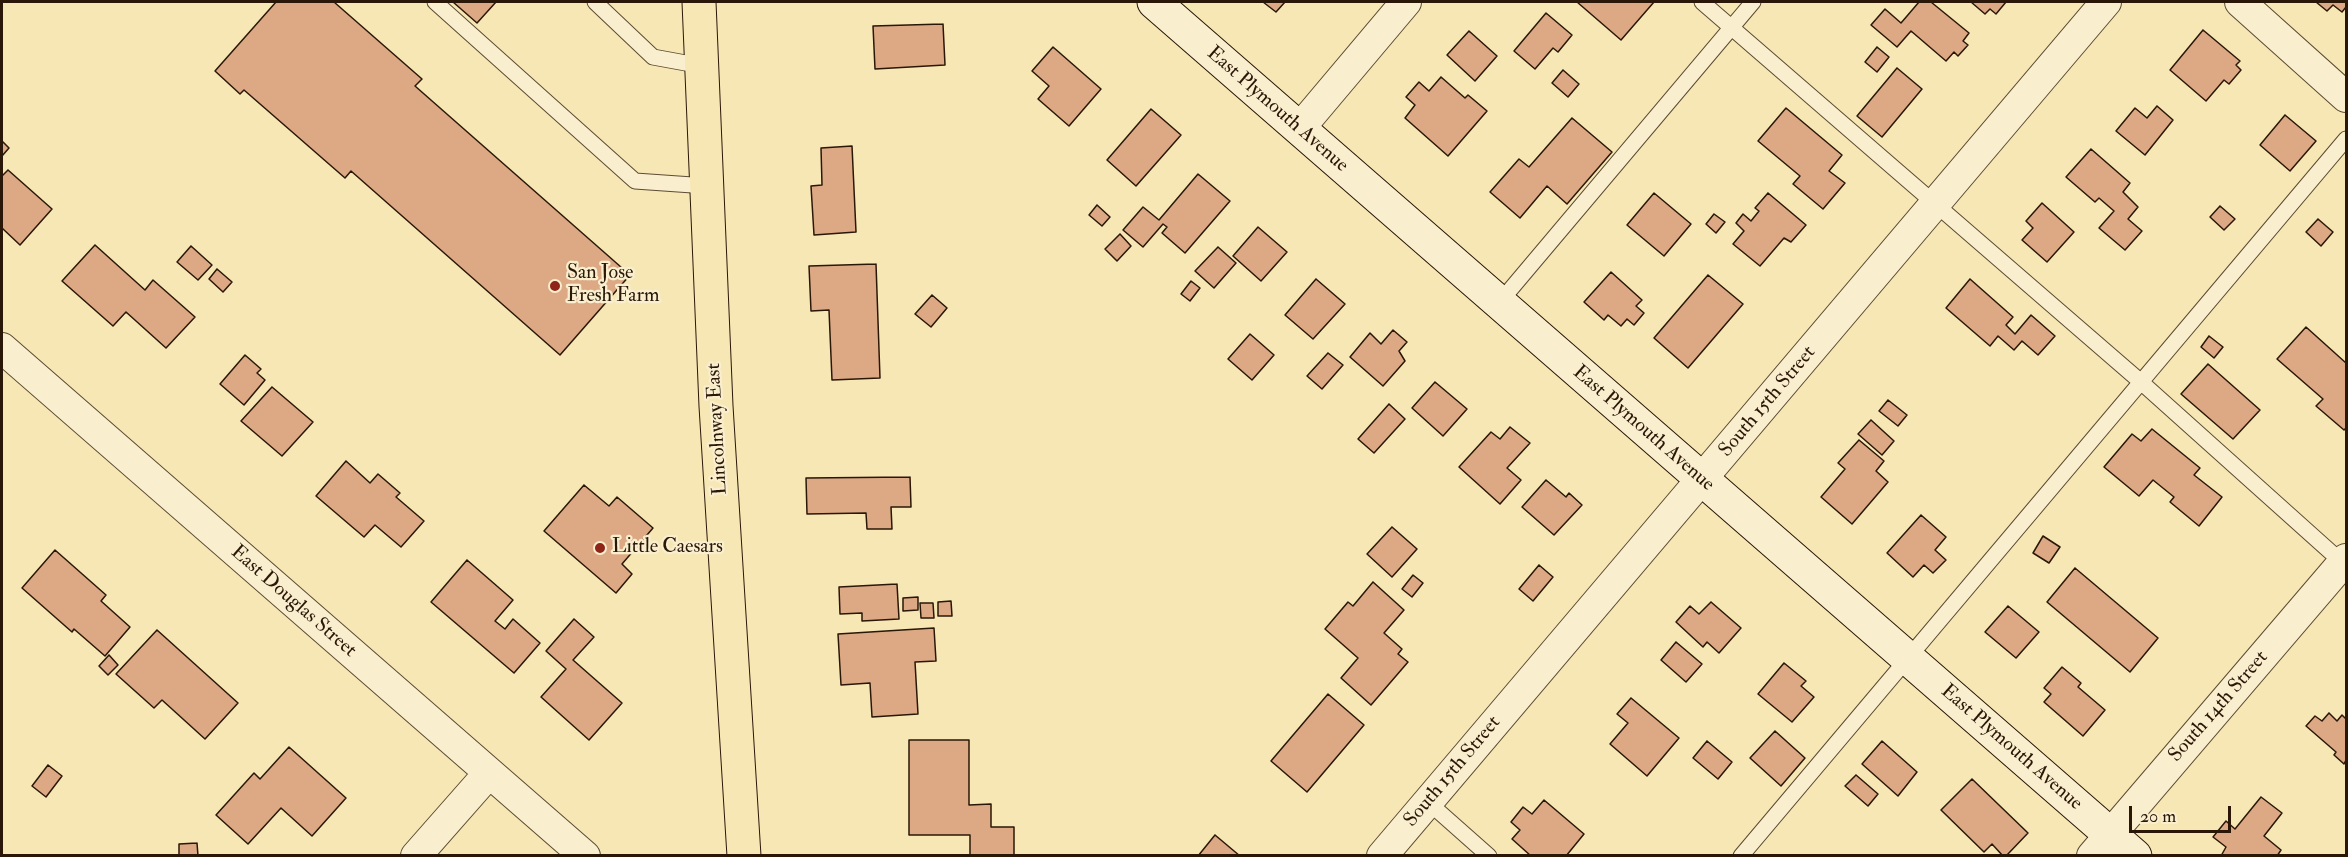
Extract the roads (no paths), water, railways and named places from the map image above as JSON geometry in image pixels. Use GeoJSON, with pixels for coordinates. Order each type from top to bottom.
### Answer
{"type":"FeatureCollection","features":[{"type":"Feature","properties":{"kind":"highway","name":"Lincolnway East"},"geometry":{"type":"LineString","coordinates":[[699,2],[716,406],[744,855]]}},
{"type":"Feature","properties":{"kind":"main road","name":"East Plymouth Avenue"},"geometry":{"type":"LineString","coordinates":[[1154,2],[1907,658],[2101,844],[2135,855]]}},
{"type":"Feature","properties":{"kind":"street"},"geometry":{"type":"LineString","coordinates":[[1299,129],[1406,2]]}},
{"type":"Feature","properties":{"kind":"street","name":"South 15th Street"},"geometry":{"type":"LineString","coordinates":[[1382,855],[2106,2]]}},
{"type":"Feature","properties":{"kind":"street"},"geometry":{"type":"LineString","coordinates":[[2240,2],[2346,97]]}},
{"type":"Feature","properties":{"kind":"street","name":"East Douglas Street"},"geometry":{"type":"LineString","coordinates":[[2,348],[585,855]]}},
{"type":"Feature","properties":{"kind":"street","name":"South 14th Street"},"geometry":{"type":"LineString","coordinates":[[2101,844],[2345,563]]}},
{"type":"Feature","properties":{"kind":"street"},"geometry":{"type":"LineString","coordinates":[[416,855],[489,773]]}},
{"type":"Feature","properties":{"kind":"lane"},"geometry":{"type":"LineString","coordinates":[[435,2],[635,181],[707,186]]}},
{"type":"Feature","properties":{"kind":"lane"},"geometry":{"type":"LineString","coordinates":[[595,2],[653,57],[702,66]]}},
{"type":"Feature","properties":{"kind":"lane"},"geometry":{"type":"LineString","coordinates":[[1702,2],[2141,382],[2345,563]]}},
{"type":"Feature","properties":{"kind":"lane"},"geometry":{"type":"LineString","coordinates":[[1499,303],[1753,2]]}},
{"type":"Feature","properties":{"kind":"lane"},"geometry":{"type":"LineString","coordinates":[[1741,855],[2346,139]]}},
{"type":"Feature","properties":{"kind":"lane"},"geometry":{"type":"LineString","coordinates":[[1428,802],[1489,855]]}},
{"type":"Feature","properties":{"kind":"place","name":"San Jose Fresh Farm"},"geometry":{"type":"Point","coordinates":[555,286]}},
{"type":"Feature","properties":{"kind":"place","name":"Little Caesars"},"geometry":{"type":"Point","coordinates":[600,548]}}]}
